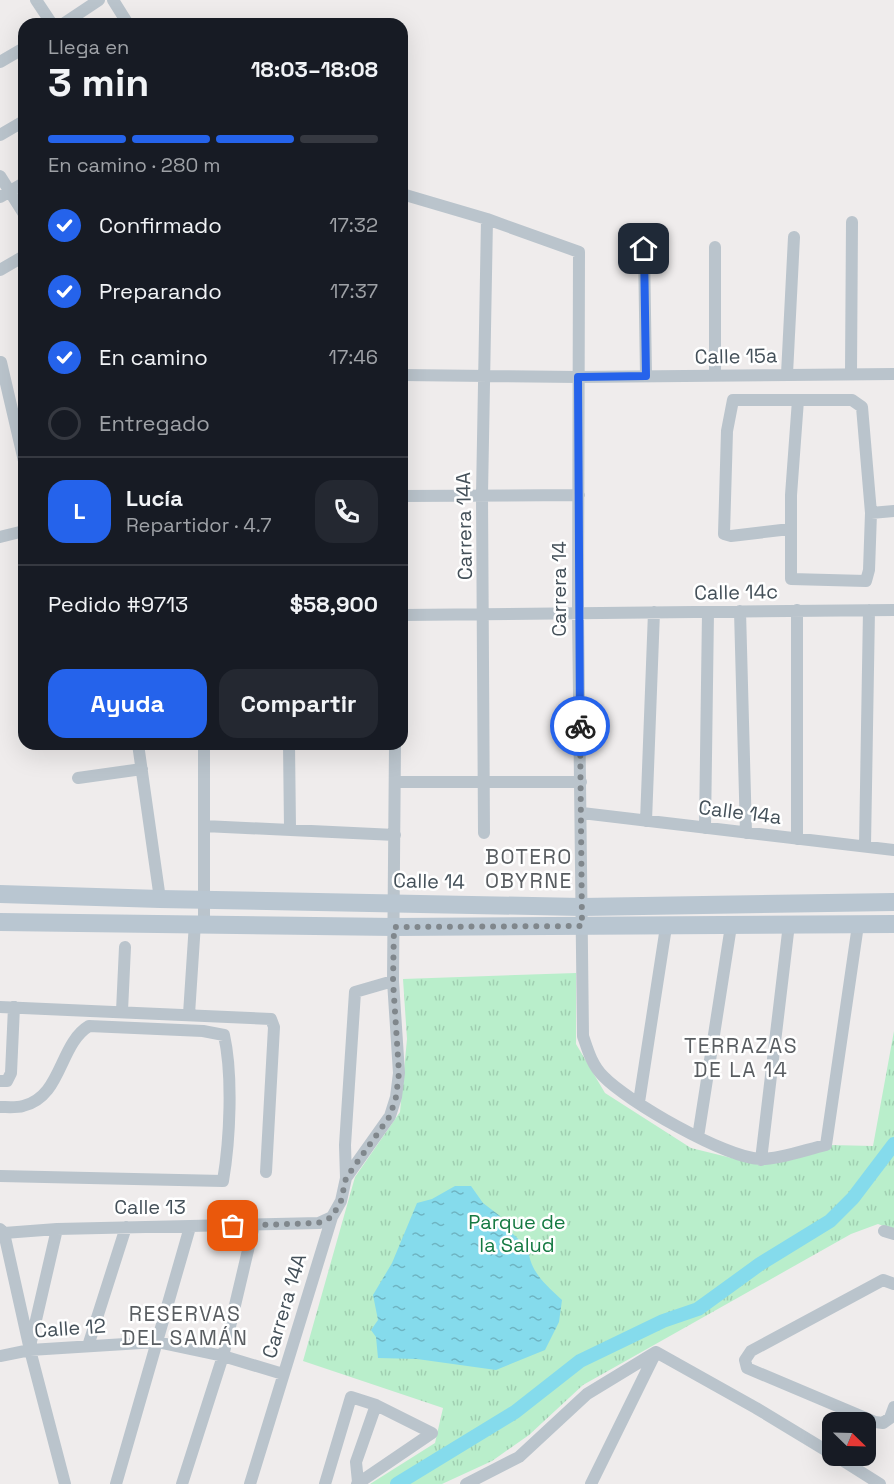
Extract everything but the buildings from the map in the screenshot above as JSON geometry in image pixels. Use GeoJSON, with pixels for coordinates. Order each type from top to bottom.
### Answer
{"type":"FeatureCollection","features":[{"type":"Feature","properties":{"kind":"main road","name":"Calle 14"},"geometry":{"type":"LineString","coordinates":[[0,894],[582,907],[894,902]]}},
{"type":"Feature","properties":{"kind":"main road"},"geometry":{"type":"LineString","coordinates":[[0,922],[394,927],[894,924]]}},
{"type":"Feature","properties":{"kind":"street"},"geometry":{"type":"LineString","coordinates":[[36,0],[48,18]]}},
{"type":"Feature","properties":{"kind":"street"},"geometry":{"type":"LineString","coordinates":[[72,18],[99,0]]}},
{"type":"Feature","properties":{"kind":"street"},"geometry":{"type":"LineString","coordinates":[[113,0],[124,18]]}},
{"type":"Feature","properties":{"kind":"street"},"geometry":{"type":"LineString","coordinates":[[0,62],[18,52]]}},
{"type":"Feature","properties":{"kind":"street"},"geometry":{"type":"LineString","coordinates":[[0,135],[18,124]]}},
{"type":"Feature","properties":{"kind":"street"},"geometry":{"type":"LineString","coordinates":[[0,176],[4,194],[18,208]]}},
{"type":"Feature","properties":{"kind":"street"},"geometry":{"type":"LineString","coordinates":[[4,194],[18,186]]}},
{"type":"Feature","properties":{"kind":"street"},"geometry":{"type":"LineString","coordinates":[[408,196],[487,219]]}},
{"type":"Feature","properties":{"kind":"street","name":"Carrera 14"},"geometry":{"type":"LineString","coordinates":[[487,219],[579,252],[578,612],[583,1036],[591,1059],[604,1077],[639,1102],[698,1137],[726,1150],[761,1160]]}},
{"type":"Feature","properties":{"kind":"street","name":"Carrera 14A"},"geometry":{"type":"LineString","coordinates":[[484,833],[482,495],[487,219]]}},
{"type":"Feature","properties":{"kind":"street"},"geometry":{"type":"LineString","coordinates":[[851,373],[852,222]]}},
{"type":"Feature","properties":{"kind":"street"},"geometry":{"type":"LineString","coordinates":[[788,374],[794,237]]}},
{"type":"Feature","properties":{"kind":"street"},"geometry":{"type":"LineString","coordinates":[[715,247],[715,375]]}},
{"type":"Feature","properties":{"kind":"street"},"geometry":{"type":"LineString","coordinates":[[644,249],[646,376]]}},
{"type":"Feature","properties":{"kind":"street"},"geometry":{"type":"LineString","coordinates":[[0,270],[18,260]]}},
{"type":"Feature","properties":{"kind":"street"},"geometry":{"type":"LineString","coordinates":[[1,362],[18,435]]}},
{"type":"Feature","properties":{"kind":"street","name":"Calle 15a"},"geometry":{"type":"LineString","coordinates":[[578,377],[894,374]]}},
{"type":"Feature","properties":{"kind":"street"},"geometry":{"type":"LineString","coordinates":[[408,375],[578,377]]}},
{"type":"Feature","properties":{"kind":"street"},"geometry":{"type":"LineString","coordinates":[[790,529],[731,536],[724,534],[727,431],[733,400],[798,400],[852,400],[862,407],[871,513],[869,570],[866,580],[791,579],[790,529],[798,400]]}},
{"type":"Feature","properties":{"kind":"street"},"geometry":{"type":"LineString","coordinates":[[408,496],[579,495]]}},
{"type":"Feature","properties":{"kind":"street"},"geometry":{"type":"LineString","coordinates":[[871,513],[894,511]]}},
{"type":"Feature","properties":{"kind":"street"},"geometry":{"type":"LineString","coordinates":[[0,537],[18,532]]}},
{"type":"Feature","properties":{"kind":"street"},"geometry":{"type":"LineString","coordinates":[[797,610],[797,838]]}},
{"type":"Feature","properties":{"kind":"street"},"geometry":{"type":"LineString","coordinates":[[865,846],[869,610]]}},
{"type":"Feature","properties":{"kind":"street","name":"Calle 14c"},"geometry":{"type":"LineString","coordinates":[[578,612],[894,610]]}},
{"type":"Feature","properties":{"kind":"street"},"geometry":{"type":"LineString","coordinates":[[740,611],[746,833]]}},
{"type":"Feature","properties":{"kind":"street"},"geometry":{"type":"LineString","coordinates":[[408,615],[578,612]]}},
{"type":"Feature","properties":{"kind":"street"},"geometry":{"type":"LineString","coordinates":[[646,821],[654,612]]}},
{"type":"Feature","properties":{"kind":"street"},"geometry":{"type":"LineString","coordinates":[[705,828],[708,612]]}},
{"type":"Feature","properties":{"kind":"street"},"geometry":{"type":"LineString","coordinates":[[139,750],[160,899]]}},
{"type":"Feature","properties":{"kind":"street"},"geometry":{"type":"LineString","coordinates":[[189,1014],[199,923],[204,899],[204,750]]}},
{"type":"Feature","properties":{"kind":"street"},"geometry":{"type":"LineString","coordinates":[[289,750],[290,828]]}},
{"type":"Feature","properties":{"kind":"street","name":"Carrera 14A"},"geometry":{"type":"LineString","coordinates":[[250,1484],[332,1217],[341,1201],[346,1178],[390,1116],[396,1097],[399,1073],[393,981],[395,750]]}},
{"type":"Feature","properties":{"kind":"street"},"geometry":{"type":"LineString","coordinates":[[78,778],[142,769]]}},
{"type":"Feature","properties":{"kind":"street"},"geometry":{"type":"LineString","coordinates":[[395,782],[581,782]]}},
{"type":"Feature","properties":{"kind":"street","name":"Calle 14a"},"geometry":{"type":"LineString","coordinates":[[582,813],[894,850]]}},
{"type":"Feature","properties":{"kind":"street"},"geometry":{"type":"LineString","coordinates":[[204,826],[290,828],[395,835]]}},
{"type":"Feature","properties":{"kind":"street"},"geometry":{"type":"LineString","coordinates":[[789,924],[761,1160],[826,1145],[858,925]]}},
{"type":"Feature","properties":{"kind":"street"},"geometry":{"type":"LineString","coordinates":[[698,1137],[730,926]]}},
{"type":"Feature","properties":{"kind":"street"},"geometry":{"type":"LineString","coordinates":[[639,1102],[666,927]]}},
{"type":"Feature","properties":{"kind":"street"},"geometry":{"type":"LineString","coordinates":[[122,1011],[125,947]]}},
{"type":"Feature","properties":{"kind":"street"},"geometry":{"type":"LineString","coordinates":[[346,1178],[345,1144],[355,992],[393,981]]}},
{"type":"Feature","properties":{"kind":"street"},"geometry":{"type":"LineString","coordinates":[[0,1007],[271,1019],[274,1028],[266,1172]]}},
{"type":"Feature","properties":{"kind":"street"},"geometry":{"type":"LineString","coordinates":[[0,1081],[7,1081],[11,1073],[14,1007]]}},
{"type":"Feature","properties":{"kind":"street"},"geometry":{"type":"LineString","coordinates":[[0,1107],[23,1107],[33,1102],[52,1084],[70,1042],[77,1033],[89,1026],[203,1030],[224,1035],[229,1058],[226,1162],[223,1181],[0,1176]]}},
{"type":"Feature","properties":{"kind":"street"},"geometry":{"type":"LineString","coordinates":[[345,1144],[365,1151]]}},
{"type":"Feature","properties":{"kind":"street","name":"Calle 13"},"geometry":{"type":"LineString","coordinates":[[2,1231],[318,1223],[332,1217]]}},
{"type":"Feature","properties":{"kind":"street"},"geometry":{"type":"LineString","coordinates":[[182,1484],[223,1356],[254,1225]]}},
{"type":"Feature","properties":{"kind":"street"},"geometry":{"type":"LineString","coordinates":[[87,1346],[126,1227]]}},
{"type":"Feature","properties":{"kind":"street"},"geometry":{"type":"LineString","coordinates":[[116,1484],[190,1227]]}},
{"type":"Feature","properties":{"kind":"street"},"geometry":{"type":"LineString","coordinates":[[30,1350],[57,1229]]}},
{"type":"Feature","properties":{"kind":"street"},"geometry":{"type":"LineString","coordinates":[[2,1231],[65,1484]]}},
{"type":"Feature","properties":{"kind":"street"},"geometry":{"type":"LineString","coordinates":[[894,1284],[883,1280],[751,1351],[745,1360],[747,1368],[875,1422],[883,1423],[890,1418],[894,1407]]}},
{"type":"Feature","properties":{"kind":"street","name":"Calle 12"},"geometry":{"type":"LineString","coordinates":[[0,1356],[30,1350],[158,1342],[223,1356],[283,1374]]}},
{"type":"Feature","properties":{"kind":"street"},"geometry":{"type":"LineString","coordinates":[[656,1352],[822,1448]]}},
{"type":"Feature","properties":{"kind":"street"},"geometry":{"type":"LineString","coordinates":[[466,1484],[519,1457],[587,1394],[656,1352]]}},
{"type":"Feature","properties":{"kind":"street"},"geometry":{"type":"LineString","coordinates":[[591,1484],[656,1352]]}},
{"type":"Feature","properties":{"kind":"street"},"geometry":{"type":"LineString","coordinates":[[327,1478],[351,1397],[376,1405],[432,1433],[358,1483],[356,1462],[376,1405]]}},
{"type":"Feature","properties":{"kind":"street"},"geometry":{"type":"LineString","coordinates":[[851,1466],[880,1484]]}},
{"type":"Feature","properties":{"kind":"green space","name":"Parque de la Salud"},"geometry":{"type":"Polygon","coordinates":[[[576,973],[576,1044],[605,1093],[691,1148],[760,1165],[831,1145],[873,1146],[894,1031],[894,1230],[878,1224],[851,1234],[583,1385],[529,1435],[492,1461],[442,1484],[370,1484],[435,1443],[443,1408],[303,1361],[355,1177],[400,1112],[407,1039],[403,979],[576,973]]]}},
{"type":"Feature","properties":{"kind":"water"},"geometry":{"type":"Polygon","coordinates":[[[455,1186],[471,1186],[483,1203],[500,1216],[501,1223],[528,1248],[532,1264],[539,1277],[562,1300],[559,1322],[545,1350],[496,1370],[417,1359],[378,1358],[376,1337],[371,1330],[378,1320],[373,1295],[392,1263],[417,1203],[432,1199],[455,1186]]]}},
{"type":"Feature","properties":{"kind":"waterway"},"geometry":{"type":"LineString","coordinates":[[397,1484],[515,1412],[580,1361],[663,1321],[698,1309],[760,1264],[830,1221],[853,1198],[894,1144]]}},
{"type":"Feature","properties":{"kind":"way so far"},"geometry":{"type":"LineString","coordinates":[[233,1226],[318,1223],[332,1217],[341,1201],[346,1178],[390,1116],[396,1097],[399,1073],[393,981],[394,927],[582,926],[580,726]]}},
{"type":"Feature","properties":{"kind":"district","name":"BOTERO OBYRNE"},"geometry":{"type":"Point","coordinates":[529,869]}},
{"type":"Feature","properties":{"kind":"district","name":"TERRAZAS DE LA 14"},"geometry":{"type":"Point","coordinates":[741,1058]}},
{"type":"Feature","properties":{"kind":"district","name":"RESERVAS DEL SAMÁN"},"geometry":{"type":"Point","coordinates":[185,1326]}},
{"type":"Feature","properties":{"kind":"route"},"geometry":{"type":"LineString","coordinates":[[580,726],[578,377],[646,376],[644,249]]}}]}
